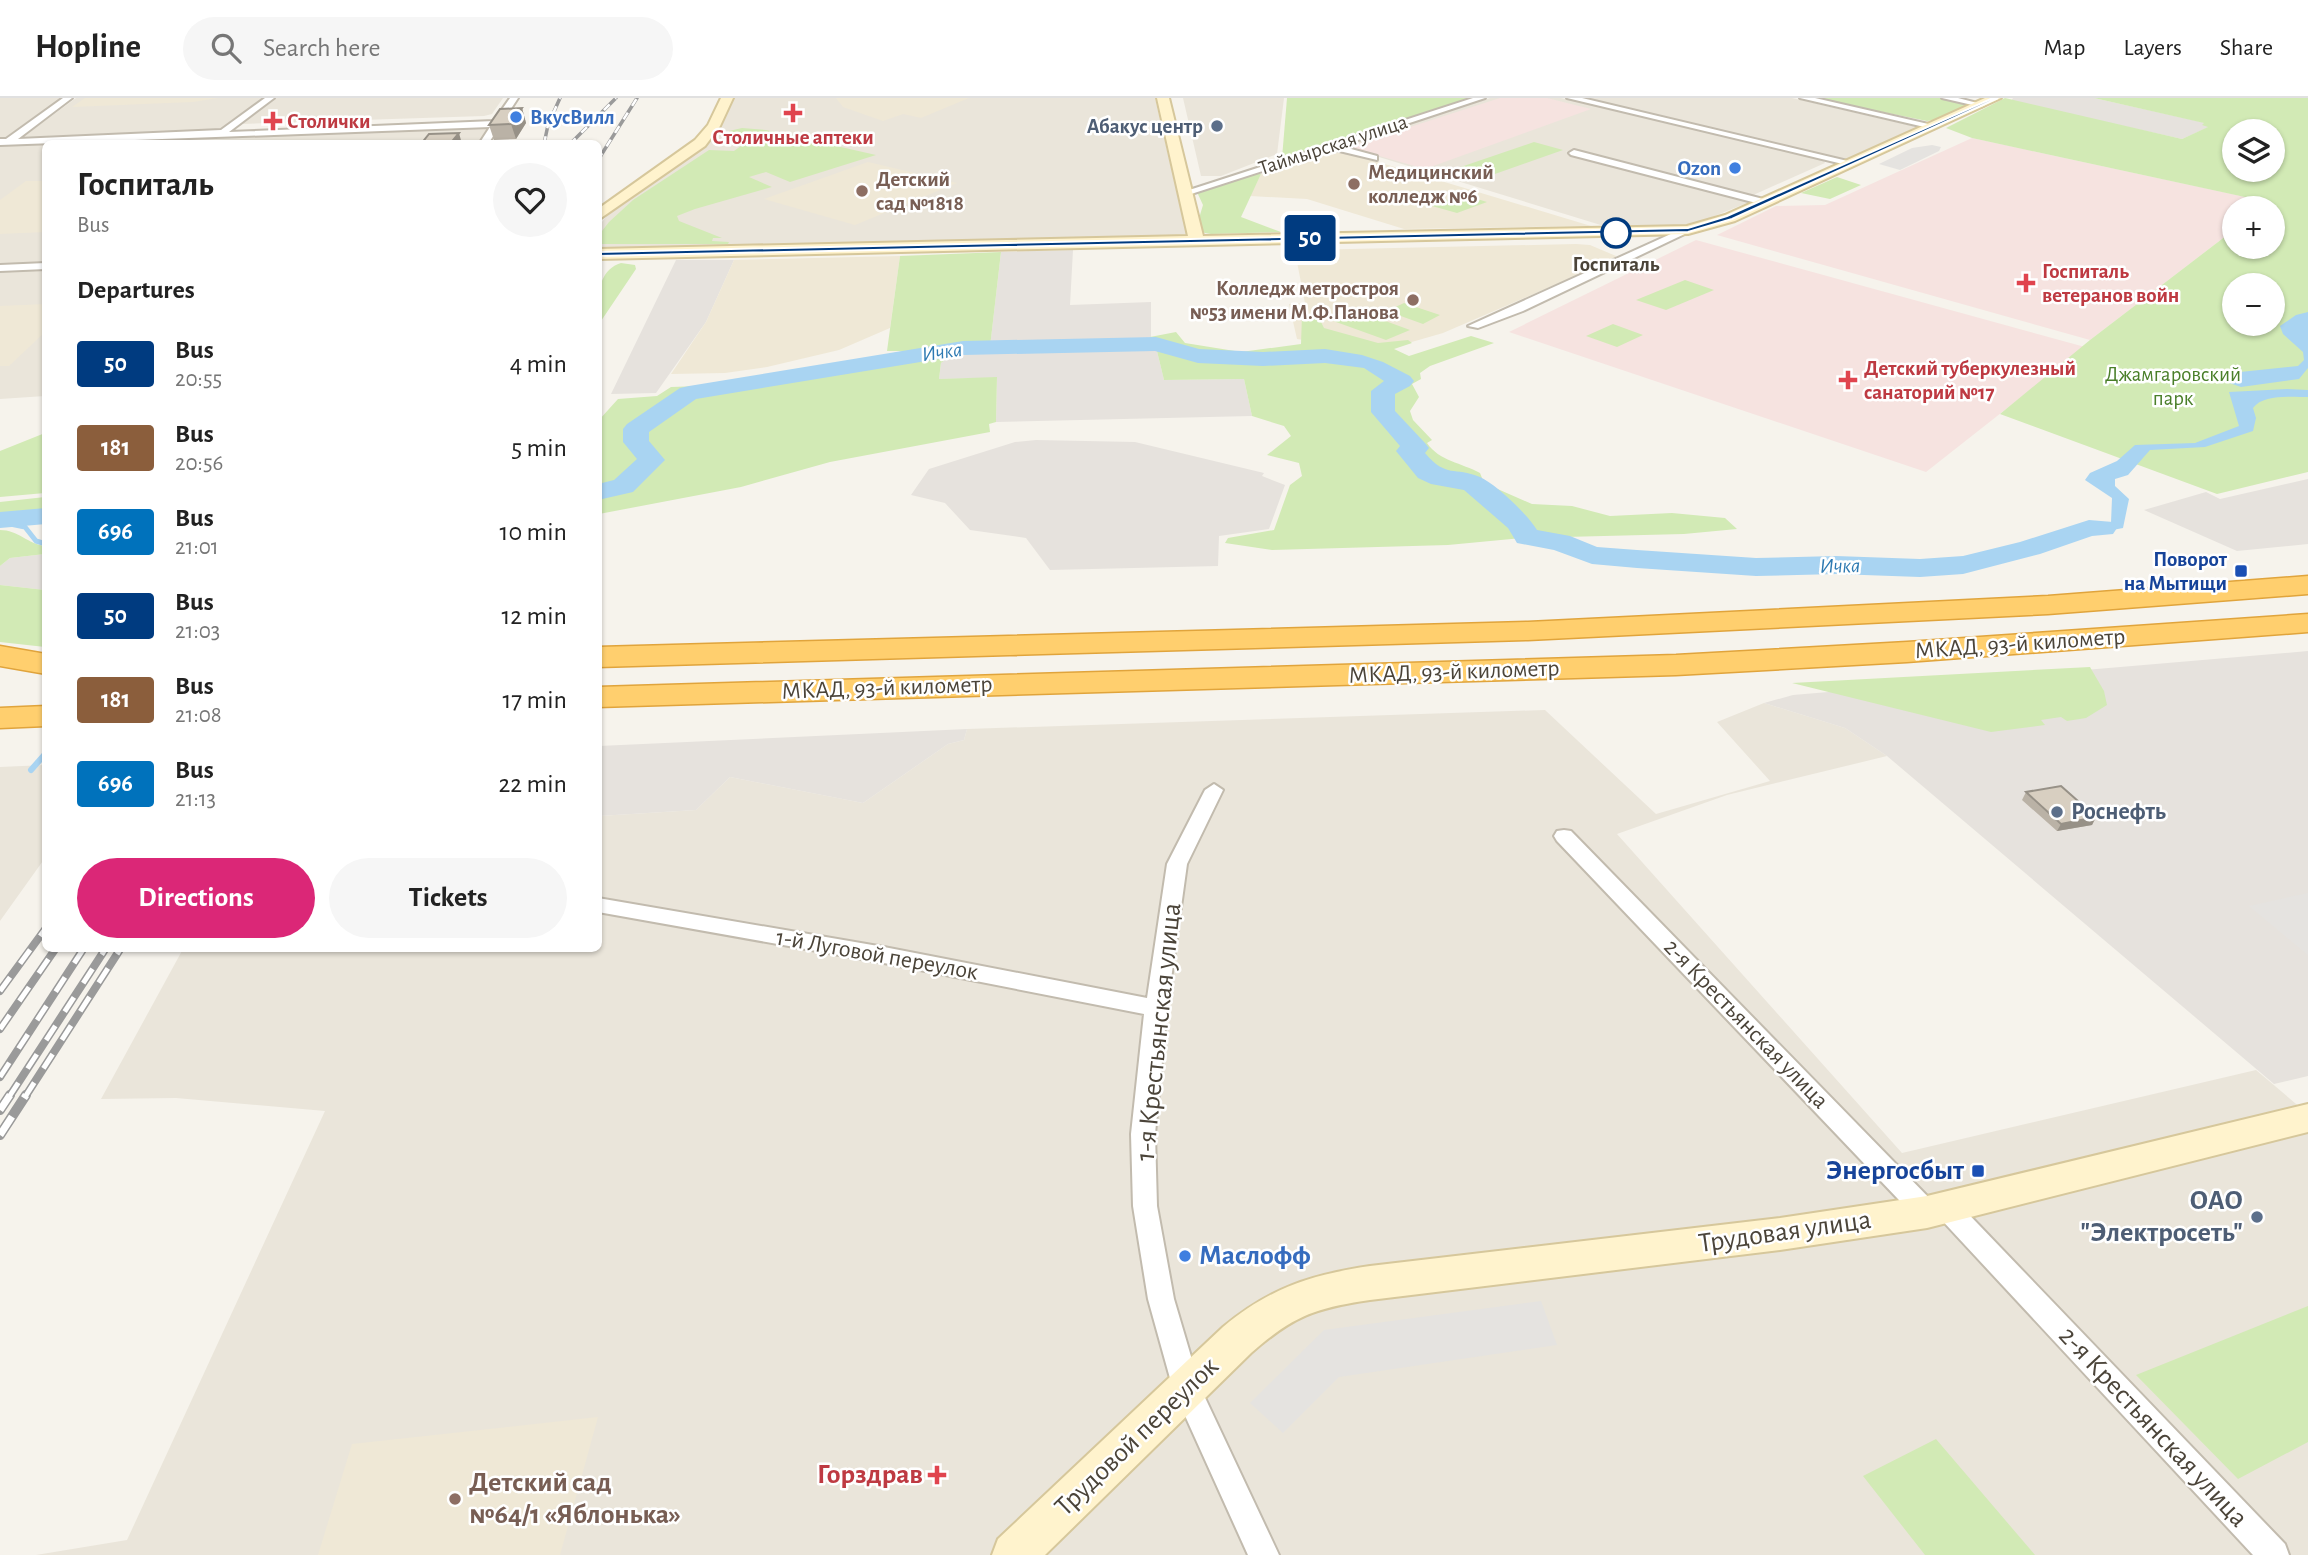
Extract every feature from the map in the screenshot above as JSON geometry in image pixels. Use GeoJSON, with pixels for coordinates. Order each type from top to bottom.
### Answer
{"type":"FeatureCollection","features":[{"type":"Feature","properties":{"kind":"highway","name":"МКАД, 93-й километр"},"geometry":{"type":"LineString","coordinates":[[602,657],[1541,631],[2021,607],[2308,585]]}},
{"type":"Feature","properties":{"kind":"highway","name":"МКАД, 93-й километр"},"geometry":{"type":"LineString","coordinates":[[602,697],[1676,665],[1908,652],[2308,623]]}},
{"type":"Feature","properties":{"kind":"highway"},"geometry":{"type":"LineString","coordinates":[[0,656],[42,663]]}},
{"type":"Feature","properties":{"kind":"highway"},"geometry":{"type":"LineString","coordinates":[[0,677],[42,675]]}},
{"type":"Feature","properties":{"kind":"highway"},"geometry":{"type":"LineString","coordinates":[[0,718],[42,716]]}},
{"type":"Feature","properties":{"kind":"street"},"geometry":{"type":"LineString","coordinates":[[4,142],[68,98]]}},
{"type":"Feature","properties":{"kind":"street"},"geometry":{"type":"LineString","coordinates":[[214,140],[270,98]]}},
{"type":"Feature","properties":{"kind":"street"},"geometry":{"type":"LineString","coordinates":[[485,140],[514,98]]}},
{"type":"Feature","properties":{"kind":"street"},"geometry":{"type":"LineString","coordinates":[[602,213],[700,143],[714,126],[727,98]]}},
{"type":"Feature","properties":{"kind":"street"},"geometry":{"type":"LineString","coordinates":[[1163,98],[1196,240]]}},
{"type":"Feature","properties":{"kind":"street","name":"Таймырская улица"},"geometry":{"type":"LineString","coordinates":[[1185,193],[1481,98]]}},
{"type":"Feature","properties":{"kind":"street"},"geometry":{"type":"LineString","coordinates":[[1571,98],[1851,163]]}},
{"type":"Feature","properties":{"kind":"street"},"geometry":{"type":"LineString","coordinates":[[1804,98],[1933,126]]}},
{"type":"Feature","properties":{"kind":"street"},"geometry":{"type":"LineString","coordinates":[[1946,98],[1980,105]]}},
{"type":"Feature","properties":{"kind":"street"},"geometry":{"type":"LineString","coordinates":[[602,254],[1688,230],[1712,225],[1995,98]]}},
{"type":"Feature","properties":{"kind":"street"},"geometry":{"type":"LineString","coordinates":[[48,140],[497,121]]}},
{"type":"Feature","properties":{"kind":"street"},"geometry":{"type":"LineString","coordinates":[[225,132],[497,121]]}},
{"type":"Feature","properties":{"kind":"street"},"geometry":{"type":"LineString","coordinates":[[4,142],[42,140]]}},
{"type":"Feature","properties":{"kind":"street"},"geometry":{"type":"LineString","coordinates":[[1330,146],[1374,158]]}},
{"type":"Feature","properties":{"kind":"street"},"geometry":{"type":"LineString","coordinates":[[1574,153],[1764,202]]}},
{"type":"Feature","properties":{"kind":"street"},"geometry":{"type":"LineString","coordinates":[[1474,326],[1601,272],[1688,230]]}},
{"type":"Feature","properties":{"kind":"street"},"geometry":{"type":"LineString","coordinates":[[0,268],[42,266]]}},
{"type":"Feature","properties":{"kind":"street","name":"1-я Крестьянская улица"},"geometry":{"type":"LineString","coordinates":[[1214,790],[1177,864],[1156,1008],[1143,1134],[1145,1206],[1160,1299],[1186,1389],[1264,1555]]}},
{"type":"Feature","properties":{"kind":"street","name":"2-я Крестьянская улица"},"geometry":{"type":"LineString","coordinates":[[1564,836],[2274,1555]]}},
{"type":"Feature","properties":{"kind":"street","name":"1-й Луговой переулок"},"geometry":{"type":"LineString","coordinates":[[602,906],[1156,1008]]}},
{"type":"Feature","properties":{"kind":"street","name":"Трудовая улица"},"geometry":{"type":"LineString","coordinates":[[1260,1320],[1287,1301],[1322,1290],[1780,1234],[1936,1210],[2308,1118]]}},
{"type":"Feature","properties":{"kind":"street","name":"Трудовой переулок"},"geometry":{"type":"LineString","coordinates":[[1014,1555],[1260,1320]]}},
{"type":"Feature","properties":{"kind":"shaded area"},"geometry":{"type":"Polygon","coordinates":[[[0,98],[61,98],[5,138],[0,138],[0,98]]]}},
{"type":"Feature","properties":{"kind":"shaded area"},"geometry":{"type":"Polygon","coordinates":[[[76,98],[264,98],[222,129],[23,137],[76,98]]]}},
{"type":"Feature","properties":{"kind":"shaded area"},"geometry":{"type":"Polygon","coordinates":[[[85,98],[218,98],[193,102],[72,107],[85,98]]]}},
{"type":"Feature","properties":{"kind":"shaded area"},"geometry":{"type":"Polygon","coordinates":[[[276,98],[503,98],[492,114],[484,116],[242,124],[276,98]]]}},
{"type":"Feature","properties":{"kind":"shaded area"},"geometry":{"type":"Polygon","coordinates":[[[734,98],[1155,98],[1187,237],[602,251],[602,222],[610,212],[706,143],[718,130],[734,98]]]}},
{"type":"Feature","properties":{"kind":"shaded area"},"geometry":{"type":"Polygon","coordinates":[[[836,98],[969,98],[921,118],[903,114],[883,121],[843,107],[836,98]]]}},
{"type":"Feature","properties":{"kind":"shaded area"},"geometry":{"type":"Polygon","coordinates":[[[1183,98],[1284,98],[1277,154],[1221,176],[1201,176],[1183,98]]]}},
{"type":"Feature","properties":{"kind":"shaded area"},"geometry":{"type":"Polygon","coordinates":[[[1490,98],[1561,98],[1823,160],[1825,163],[1751,196],[1571,150],[1566,152],[1752,201],[1692,225],[1617,230],[1343,146],[1490,98]]]}},
{"type":"Feature","properties":{"kind":"shaded area"},"geometry":{"type":"Polygon","coordinates":[[[1500,98],[1547,98],[1591,109],[1425,169],[1348,147],[1500,98]]]}},
{"type":"Feature","properties":{"kind":"shaded area"},"geometry":{"type":"Polygon","coordinates":[[[1576,98],[1792,98],[1917,127],[1848,159],[1840,159],[1576,98]]]}},
{"type":"Feature","properties":{"kind":"shaded area"},"geometry":{"type":"Polygon","coordinates":[[[2013,98],[2094,98],[2206,123],[2209,127],[2182,139],[2011,101],[2013,98]]]}},
{"type":"Feature","properties":{"kind":"shaded area"},"geometry":{"type":"Polygon","coordinates":[[[480,127],[488,128],[480,140],[133,140],[480,127]]]}},
{"type":"Feature","properties":{"kind":"shaded area","name":"Госпиталь ветеранов войн"},"geometry":{"type":"Polygon","coordinates":[[[1972,138],[2241,196],[2222,196],[2222,239],[2090,340],[1717,235],[1776,206],[1825,205],[1972,138]]]}},
{"type":"Feature","properties":{"kind":"shaded area"},"geometry":{"type":"Polygon","coordinates":[[[42,143],[42,262],[0,264],[0,145],[42,143]]]}},
{"type":"Feature","properties":{"kind":"shaded area"},"geometry":{"type":"Polygon","coordinates":[[[1932,145],[1941,147],[1939,151],[1900,170],[1879,164],[1912,148],[1932,145]]]}},
{"type":"Feature","properties":{"kind":"shaded area","name":"Медицинский колледж №6"},"geometry":{"type":"Polygon","coordinates":[[[1338,151],[1591,226],[1404,229],[1307,199],[1250,196],[1261,174],[1338,151]]]}},
{"type":"Feature","properties":{"kind":"shaded area","name":"Детский сад №1818"},"geometry":{"type":"Polygon","coordinates":[[[868,162],[957,183],[855,225],[764,199],[868,162]]]}},
{"type":"Feature","properties":{"kind":"shaded area"},"geometry":{"type":"Polygon","coordinates":[[[26,181],[42,181],[42,232],[0,234],[0,200],[26,181]]]}},
{"type":"Feature","properties":{"kind":"shaded area","name":"Детский туберкулезный санаторий №17"},"geometry":{"type":"Polygon","coordinates":[[[1696,240],[2085,347],[1926,472],[1509,332],[1696,240]]]}},
{"type":"Feature","properties":{"kind":"shaded area","name":"Колледж метростроя №53 имени М.Ф.Панова"},"geometry":{"type":"Polygon","coordinates":[[[1590,245],[1616,256],[1615,259],[1443,333],[1377,352],[1297,339],[1289,304],[1305,303],[1297,262],[1311,262],[1307,250],[1590,245]]]}},
{"type":"Feature","properties":{"kind":"shaded area"},"geometry":{"type":"Polygon","coordinates":[[[1073,250],[1070,305],[1151,302],[1151,344],[990,347],[1001,252],[1073,250]]]}},
{"type":"Feature","properties":{"kind":"shaded area"},"geometry":{"type":"Polygon","coordinates":[[[900,256],[890,328],[839,350],[767,367],[725,373],[671,374],[706,322],[734,260],[900,256]]]}},
{"type":"Feature","properties":{"kind":"shaded area"},"geometry":{"type":"Polygon","coordinates":[[[676,260],[734,260],[706,322],[656,393],[611,394],[676,260]]]}},
{"type":"Feature","properties":{"kind":"shaded area"},"geometry":{"type":"Polygon","coordinates":[[[42,270],[42,396],[0,399],[0,272],[42,270]]]}},
{"type":"Feature","properties":{"kind":"shaded area"},"geometry":{"type":"Polygon","coordinates":[[[42,304],[42,335],[9,366],[0,366],[0,306],[42,304]]]}},
{"type":"Feature","properties":{"kind":"shaded area"},"geometry":{"type":"Polygon","coordinates":[[[1156,347],[1164,380],[1244,379],[1252,416],[996,422],[997,378],[939,379],[941,363],[952,354],[1156,347]]]}},
{"type":"Feature","properties":{"kind":"shaded area"},"geometry":{"type":"Polygon","coordinates":[[[1015,442],[1135,442],[1264,473],[1262,476],[1285,485],[1269,529],[1219,536],[1218,566],[1050,570],[1026,538],[970,530],[945,503],[911,495],[929,469],[1015,442]]]}},
{"type":"Feature","properties":{"kind":"shaded area"},"geometry":{"type":"Polygon","coordinates":[[[2308,479],[2308,544],[2237,551],[2144,510],[2206,492],[2220,499],[2308,479]]]}},
{"type":"Feature","properties":{"kind":"shaded area"},"geometry":{"type":"Polygon","coordinates":[[[42,554],[42,590],[0,585],[0,566],[10,558],[42,554]]]}},
{"type":"Feature","properties":{"kind":"shaded area"},"geometry":{"type":"Polygon","coordinates":[[[2308,651],[2308,1076],[2274,1084],[1887,756],[1845,728],[1764,703],[1793,695],[2308,651]]]}},
{"type":"Feature","properties":{"kind":"shaded area"},"geometry":{"type":"Polygon","coordinates":[[[1764,703],[1845,728],[1887,756],[1727,795],[1617,834],[1902,1153],[2256,1070],[2308,1114],[2308,1555],[36,1555],[127,1540],[325,1111],[176,1098],[101,1099],[181,952],[602,952],[602,816],[696,810],[730,777],[863,803],[948,744],[964,740],[967,729],[1545,710],[1656,814],[1770,781],[1717,722],[1764,703]]]}},
{"type":"Feature","properties":{"kind":"shaded area"},"geometry":{"type":"Polygon","coordinates":[[[967,729],[964,740],[948,744],[863,803],[730,777],[696,810],[602,816],[602,746],[967,729]]]}},
{"type":"Feature","properties":{"kind":"shaded area"},"geometry":{"type":"Polygon","coordinates":[[[42,765],[42,862],[0,921],[0,767],[42,765]]]}},
{"type":"Feature","properties":{"kind":"shaded area"},"geometry":{"type":"Polygon","coordinates":[[[2308,893],[2308,955],[2249,906],[2308,893]]]}},
{"type":"Feature","properties":{"kind":"shaded area"},"geometry":{"type":"Polygon","coordinates":[[[1541,1301],[1557,1345],[1339,1377],[1283,1433],[1250,1403],[1324,1330],[1541,1301]]]}},
{"type":"Feature","properties":{"kind":"shaded area","name":"Детский сад №64/1 «Яблонька»"},"geometry":{"type":"Polygon","coordinates":[[[598,1417],[560,1555],[318,1555],[352,1444],[598,1417]]]}},
{"type":"Feature","properties":{"kind":"green space"},"geometry":{"type":"Polygon","coordinates":[[[1287,98],[1472,98],[1282,158],[1287,98]]]}},
{"type":"Feature","properties":{"kind":"green space"},"geometry":{"type":"Polygon","coordinates":[[[1814,98],[1943,98],[1969,104],[1939,119],[1927,121],[1814,98]]]}},
{"type":"Feature","properties":{"kind":"green space","name":"Джамгаровский парк"},"geometry":{"type":"Polygon","coordinates":[[[2005,98],[2182,139],[2208,127],[2202,125],[2204,123],[2094,98],[2308,98],[2308,472],[2217,494],[2000,414],[2090,340],[2222,239],[2222,259],[2285,259],[2285,196],[2240,196],[1972,138],[1946,128],[2005,98]]]}},
{"type":"Feature","properties":{"kind":"green space"},"geometry":{"type":"Polygon","coordinates":[[[742,128],[766,130],[876,155],[790,182],[766,172],[749,177],[772,187],[677,216],[679,221],[722,238],[713,238],[712,241],[729,242],[728,244],[602,244],[602,231],[633,200],[709,150],[734,151],[745,143],[722,141],[729,135],[729,131],[742,128]]]}},
{"type":"Feature","properties":{"kind":"green space"},"geometry":{"type":"Polygon","coordinates":[[[1534,142],[1563,150],[1478,180],[1449,171],[1534,142]]]}},
{"type":"Feature","properties":{"kind":"green space"},"geometry":{"type":"Polygon","coordinates":[[[1253,174],[1261,174],[1241,217],[1281,232],[1200,232],[1203,205],[1197,192],[1253,174]]]}},
{"type":"Feature","properties":{"kind":"green space"},"geometry":{"type":"Polygon","coordinates":[[[1837,177],[1861,185],[1830,199],[1801,193],[1837,177]]]}},
{"type":"Feature","properties":{"kind":"green space"},"geometry":{"type":"Polygon","coordinates":[[[1461,194],[1487,202],[1457,213],[1432,206],[1461,194]]]}},
{"type":"Feature","properties":{"kind":"green space"},"geometry":{"type":"Polygon","coordinates":[[[1001,252],[990,347],[1150,344],[1150,337],[1176,332],[1185,343],[1241,352],[1301,344],[1302,315],[1318,316],[1324,328],[1378,343],[1408,340],[1412,343],[1394,349],[1409,356],[1471,336],[1494,343],[1430,366],[1420,373],[1421,379],[1412,384],[1419,397],[1410,411],[1413,420],[1432,440],[1427,443],[1438,454],[1480,473],[1484,483],[1532,504],[1572,506],[1610,516],[1672,513],[1725,518],[1737,529],[1684,534],[1522,538],[1448,545],[1272,550],[1225,543],[1228,538],[1274,530],[1290,485],[1302,476],[1299,463],[1267,455],[1291,436],[1284,426],[1252,416],[1244,379],[1164,380],[1156,347],[952,354],[941,363],[939,379],[997,377],[996,422],[989,424],[990,432],[830,462],[741,487],[602,513],[602,417],[618,399],[657,396],[671,387],[700,386],[904,351],[887,351],[900,256],[1001,252]]]}},
{"type":"Feature","properties":{"kind":"green space"},"geometry":{"type":"Polygon","coordinates":[[[621,263],[635,265],[636,269],[602,320],[602,280],[613,267],[621,263]]]}},
{"type":"Feature","properties":{"kind":"green space"},"geometry":{"type":"Polygon","coordinates":[[[1685,280],[1714,290],[1666,310],[1636,300],[1685,280]]]}},
{"type":"Feature","properties":{"kind":"green space"},"geometry":{"type":"Polygon","coordinates":[[[1404,303],[1440,315],[1423,324],[1387,311],[1404,303]]]}},
{"type":"Feature","properties":{"kind":"green space"},"geometry":{"type":"Polygon","coordinates":[[[1350,308],[1410,330],[1386,340],[1325,318],[1350,308]]]}},
{"type":"Feature","properties":{"kind":"green space"},"geometry":{"type":"Polygon","coordinates":[[[1613,324],[1643,335],[1617,347],[1586,336],[1613,324]]]}},
{"type":"Feature","properties":{"kind":"green space"},"geometry":{"type":"Polygon","coordinates":[[[42,434],[42,493],[0,497],[0,451],[42,434]]]}},
{"type":"Feature","properties":{"kind":"green space"},"geometry":{"type":"Polygon","coordinates":[[[42,497],[42,511],[14,514],[0,519],[0,502],[42,497]]]}},
{"type":"Feature","properties":{"kind":"green space"},"geometry":{"type":"Polygon","coordinates":[[[0,530],[12,532],[42,545],[42,554],[10,558],[0,566],[0,530]]]}},
{"type":"Feature","properties":{"kind":"green space"},"geometry":{"type":"Polygon","coordinates":[[[0,585],[42,590],[42,647],[0,642],[0,585]]]}},
{"type":"Feature","properties":{"kind":"green space"},"geometry":{"type":"Polygon","coordinates":[[[2090,667],[2104,691],[2107,705],[2086,718],[2067,721],[2061,717],[2041,720],[2045,725],[1991,732],[1792,683],[2090,667]]]}},
{"type":"Feature","properties":{"kind":"green space"},"geometry":{"type":"Polygon","coordinates":[[[2308,1306],[2308,1442],[2238,1479],[2136,1375],[2308,1306]]]}},
{"type":"Feature","properties":{"kind":"green space"},"geometry":{"type":"Polygon","coordinates":[[[1936,1439],[2035,1555],[1925,1555],[1863,1476],[1936,1439]]]}},
{"type":"Feature","properties":{"kind":"water"},"geometry":{"type":"Polygon","coordinates":[[[2308,312],[2308,368],[2299,379],[2241,387],[2218,379],[2221,374],[2298,366],[2304,360],[2303,352],[2285,336],[2285,323],[2296,315],[2308,312]]]}},
{"type":"Feature","properties":{"kind":"water"},"geometry":{"type":"Polygon","coordinates":[[[2308,390],[2308,397],[2263,400],[2253,408],[2256,418],[2253,431],[2205,447],[2150,450],[2128,475],[2115,479],[2115,486],[2129,499],[2123,528],[2058,540],[2053,537],[2085,526],[2105,526],[2111,523],[2112,498],[2085,480],[2090,473],[2117,461],[2135,445],[2195,443],[2239,426],[2229,392],[2308,390]]]}},
{"type":"Feature","properties":{"kind":"building"},"geometry":{"type":"Polygon","coordinates":[[[522,108],[511,124],[489,125],[500,109],[522,108]]]}},
{"type":"Feature","properties":{"kind":"building"},"geometry":{"type":"Polygon","coordinates":[[[459,133],[453,140],[424,140],[429,134],[459,133]]]}},
{"type":"Feature","properties":{"kind":"building"},"geometry":{"type":"Polygon","coordinates":[[[2061,786],[2096,817],[2061,824],[2026,792],[2061,786]]]}},
{"type":"Feature","properties":{"kind":"waterway","name":"Ичка"},"geometry":{"type":"LineString","coordinates":[[602,491],[623,486],[652,460],[636,442],[636,429],[689,393],[963,348],[1156,344],[1198,356],[1263,359],[1325,356],[1362,362]]}},
{"type":"Feature","properties":{"kind":"waterway","name":"Ичка"},"geometry":{"type":"LineString","coordinates":[[1375,367],[1402,381],[1383,391],[1383,412],[1416,448],[1409,451],[1427,472],[1440,478],[1472,483],[1519,523],[1527,537],[1560,542],[1592,555],[1756,567],[1836,565],[1920,568],[1963,565],[2030,548],[2089,528],[2103,528]]}},
{"type":"Feature","properties":{"kind":"waterway","name":"Ичка"},"geometry":{"type":"LineString","coordinates":[[0,520],[42,516]]}},
{"type":"Feature","properties":{"kind":"waterway","name":"Ичка"},"geometry":{"type":"LineString","coordinates":[[0,522],[25,527],[36,541],[42,543]]}},
{"type":"Feature","properties":{"kind":"waterway"},"geometry":{"type":"LineString","coordinates":[[31,770],[42,758]]}},
{"type":"Feature","properties":{"kind":"railway"},"geometry":{"type":"LineString","coordinates":[[545,140],[548,125],[560,98]]}},
{"type":"Feature","properties":{"kind":"railway"},"geometry":{"type":"LineString","coordinates":[[574,140],[616,98]]}},
{"type":"Feature","properties":{"kind":"railway"},"geometry":{"type":"LineString","coordinates":[[602,154],[637,98]]}},
{"type":"Feature","properties":{"kind":"railway"},"geometry":{"type":"LineString","coordinates":[[0,991],[42,933]]}},
{"type":"Feature","properties":{"kind":"railway"},"geometry":{"type":"LineString","coordinates":[[0,1029],[53,952]]}},
{"type":"Feature","properties":{"kind":"railway"},"geometry":{"type":"LineString","coordinates":[[0,1077],[81,952]]}},
{"type":"Feature","properties":{"kind":"railway"},"geometry":{"type":"LineString","coordinates":[[9,1097],[103,952]]}},
{"type":"Feature","properties":{"kind":"railway"},"geometry":{"type":"LineString","coordinates":[[25,1097],[118,952]]}},
{"type":"Feature","properties":{"kind":"railway"},"geometry":{"type":"LineString","coordinates":[[0,1110],[10,1095]]}},
{"type":"Feature","properties":{"kind":"railway"},"geometry":{"type":"LineString","coordinates":[[0,1135],[26,1095]]}},
{"type":"Feature","properties":{"kind":"bus line","name":"50"},"geometry":{"type":"LineString","coordinates":[[602,254],[1688,230],[1730,218],[1995,98]]}},
{"type":"Feature","properties":{"kind":"place","name":"Столичные аптеки"},"geometry":{"type":"Point","coordinates":[793,113]}},
{"type":"Feature","properties":{"kind":"place","name":"ВкусВилл"},"geometry":{"type":"Point","coordinates":[516,117]}},
{"type":"Feature","properties":{"kind":"place","name":"Столички"},"geometry":{"type":"Point","coordinates":[273,121]}},
{"type":"Feature","properties":{"kind":"place","name":"Абакус центр"},"geometry":{"type":"Point","coordinates":[1217,126]}},
{"type":"Feature","properties":{"kind":"place","name":"Ozon"},"geometry":{"type":"Point","coordinates":[1735,168]}},
{"type":"Feature","properties":{"kind":"place","name":"Медицинский колледж №6"},"geometry":{"type":"Point","coordinates":[1354,184]}},
{"type":"Feature","properties":{"kind":"place","name":"Детский сад №1818"},"geometry":{"type":"Point","coordinates":[862,191]}},
{"type":"Feature","properties":{"kind":"place","name":"Госпиталь"},"geometry":{"type":"Point","coordinates":[1616,233]}},
{"type":"Feature","properties":{"kind":"place","name":"Госпиталь ветеранов войн"},"geometry":{"type":"Point","coordinates":[2026,283]}},
{"type":"Feature","properties":{"kind":"place","name":"Колледж метростроя №53 имени М.Ф.Панова"},"geometry":{"type":"Point","coordinates":[1413,300]}},
{"type":"Feature","properties":{"kind":"place","name":"Детский туберкулезный санаторий №17"},"geometry":{"type":"Point","coordinates":[1848,380]}},
{"type":"Feature","properties":{"kind":"place","name":"Поворот на Мытищи"},"geometry":{"type":"Point","coordinates":[2241,571]}},
{"type":"Feature","properties":{"kind":"place","name":"Роснефть"},"geometry":{"type":"Point","coordinates":[2057,812]}},
{"type":"Feature","properties":{"kind":"place","name":"Энергосбыт"},"geometry":{"type":"Point","coordinates":[1978,1171]}},
{"type":"Feature","properties":{"kind":"place","name":"ОАО \"Электросеть\""},"geometry":{"type":"Point","coordinates":[2257,1217]}},
{"type":"Feature","properties":{"kind":"place","name":"Маслофф"},"geometry":{"type":"Point","coordinates":[1185,1256]}},
{"type":"Feature","properties":{"kind":"place","name":"Горздрав"},"geometry":{"type":"Point","coordinates":[937,1475]}},
{"type":"Feature","properties":{"kind":"place","name":"Детский сад №64/1 «Яблонька»"},"geometry":{"type":"Point","coordinates":[455,1499]}}]}
